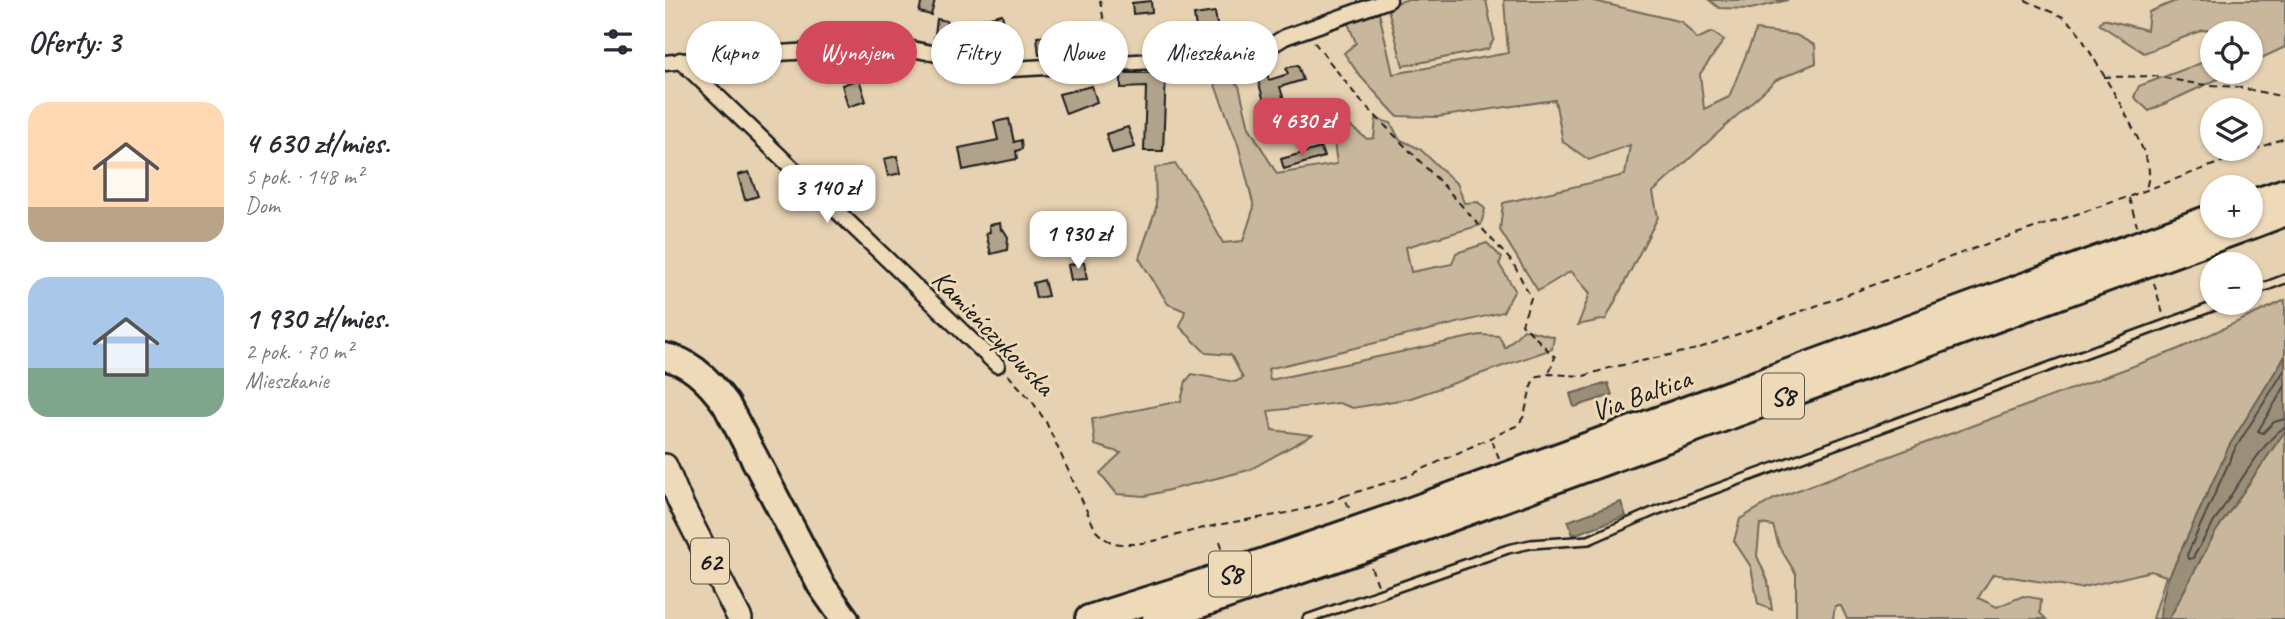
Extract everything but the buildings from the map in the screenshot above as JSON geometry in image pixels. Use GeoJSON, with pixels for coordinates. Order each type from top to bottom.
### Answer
{"type":"FeatureCollection","features":[{"type":"Feature","properties":{"kind":"highway"},"geometry":{"type":"LineString","coordinates":[[2263,199],[2285,191]]}},
{"type":"Feature","properties":{"kind":"highway","name":"Via Baltica"},"geometry":{"type":"LineString","coordinates":[[2263,220],[2285,212]]}},
{"type":"Feature","properties":{"kind":"highway","name":"Via Baltica"},"geometry":{"type":"LineString","coordinates":[[1089,619],[1400,515],[2200,222]]}},
{"type":"Feature","properties":{"kind":"highway","name":"Via Baltica"},"geometry":{"type":"LineString","coordinates":[[1156,619],[1431,524],[2213,238]]}},
{"type":"Feature","properties":{"kind":"highway"},"geometry":{"type":"LineString","coordinates":[[665,357],[678,359],[678,368],[713,385],[726,404],[821,585],[845,619]]}},
{"type":"Feature","properties":{"kind":"highway"},"geometry":{"type":"LineString","coordinates":[[821,585],[828,619]]}},
{"type":"Feature","properties":{"kind":"main road","name":"62"},"geometry":{"type":"LineString","coordinates":[[665,466],[680,502],[740,619]]}},
{"type":"Feature","properties":{"kind":"main road","name":"62"},"geometry":{"type":"LineString","coordinates":[[665,479],[680,502]]}},
{"type":"Feature","properties":{"kind":"street"},"geometry":{"type":"LineString","coordinates":[[1128,63],[1259,53],[1285,37],[1389,0]]}},
{"type":"Feature","properties":{"kind":"street"},"geometry":{"type":"LineString","coordinates":[[665,63],[878,47],[912,49],[1011,69],[1038,68]]}},
{"type":"Feature","properties":{"kind":"street","name":"Kamieńczykowska"},"geometry":{"type":"LineString","coordinates":[[680,60],[997,365]]}},
{"type":"Feature","properties":{"kind":"lane"},"geometry":{"type":"LineString","coordinates":[[2263,287],[2285,279]]}},
{"type":"Feature","properties":{"kind":"lane"},"geometry":{"type":"LineString","coordinates":[[1307,619],[1508,549],[1531,544],[1589,540],[1655,512],[2200,312]]}},
{"type":"Feature","properties":{"kind":"path"},"geometry":{"type":"LineString","coordinates":[[1100,0],[1104,21]]}},
{"type":"Feature","properties":{"kind":"path"},"geometry":{"type":"LineString","coordinates":[[2025,0],[2063,16],[2075,27],[2142,150],[2149,171],[2146,190]]}},
{"type":"Feature","properties":{"kind":"path"},"geometry":{"type":"LineString","coordinates":[[1304,30],[1359,99],[1444,186],[1513,263],[1531,298],[1522,324],[1555,357],[1549,374]]}},
{"type":"Feature","properties":{"kind":"path"},"geometry":{"type":"LineString","coordinates":[[2103,76],[2155,76],[2197,84],[2237,86],[2285,97]]}},
{"type":"Feature","properties":{"kind":"path"},"geometry":{"type":"LineString","coordinates":[[1352,513],[1344,496],[1408,476],[1518,425],[1524,416],[1532,383],[1538,376],[1584,376],[1697,349],[1991,242],[2129,197],[2285,138]]}},
{"type":"Feature","properties":{"kind":"path"},"geometry":{"type":"LineString","coordinates":[[2129,197],[2138,229]]}},
{"type":"Feature","properties":{"kind":"path"},"geometry":{"type":"LineString","coordinates":[[2154,282],[2167,324]]}},
{"type":"Feature","properties":{"kind":"path","name":"Kamieńczykowska"},"geometry":{"type":"LineString","coordinates":[[997,365],[1032,401],[1046,422],[1096,531],[1105,541],[1122,545],[1143,543],[1207,527],[1301,510],[1344,496]]}},
{"type":"Feature","properties":{"kind":"path"},"geometry":{"type":"LineString","coordinates":[[1492,442],[1500,461]]}},
{"type":"Feature","properties":{"kind":"path"},"geometry":{"type":"LineString","coordinates":[[1220,541],[1224,554]]}},
{"type":"Feature","properties":{"kind":"path"},"geometry":{"type":"LineString","coordinates":[[1370,563],[1380,593]]}},
{"type":"Feature","properties":{"kind":"shaded area"},"geometry":{"type":"Polygon","coordinates":[[[1406,0],[1486,0],[1494,39],[1488,49],[1403,66],[1387,5],[1406,0]]]}},
{"type":"Feature","properties":{"kind":"shaded area"},"geometry":{"type":"Polygon","coordinates":[[[1504,0],[1590,0],[1682,22],[1697,39],[1712,32],[1724,40],[1700,74],[1704,109],[1729,97],[1756,30],[1796,35],[1815,45],[1816,63],[1776,80],[1653,192],[1658,217],[1606,319],[1578,325],[1590,293],[1571,271],[1538,291],[1500,230],[1503,203],[1625,175],[1630,145],[1589,160],[1563,142],[1555,100],[1437,117],[1397,116],[1360,76],[1344,53],[1356,43],[1348,23],[1378,8],[1393,74],[1508,53],[1504,0]]]}},
{"type":"Feature","properties":{"kind":"shaded area"},"geometry":{"type":"Polygon","coordinates":[[[1709,0],[1788,0],[1751,9],[1719,8],[1709,0]]]}},
{"type":"Feature","properties":{"kind":"shaded area"},"geometry":{"type":"Polygon","coordinates":[[[2178,0],[2285,0],[2285,47],[2263,57],[2263,21],[2200,21],[2200,31],[2144,53],[2099,24],[2103,19],[2147,30],[2149,12],[2178,0]]]}},
{"type":"Feature","properties":{"kind":"shaded area"},"geometry":{"type":"Polygon","coordinates":[[[2200,63],[2200,84],[2207,84],[2149,111],[2134,97],[2139,86],[2200,63]]]}},
{"type":"Feature","properties":{"kind":"shaded area"},"geometry":{"type":"Polygon","coordinates":[[[1215,85],[1239,86],[1249,127],[1277,174],[1337,164],[1332,127],[1349,125],[1367,139],[1374,138],[1376,119],[1391,123],[1399,139],[1420,149],[1458,185],[1464,203],[1478,202],[1485,209],[1481,225],[1406,247],[1411,272],[1452,264],[1456,253],[1487,243],[1502,258],[1499,264],[1515,290],[1503,312],[1268,369],[1270,380],[1480,335],[1499,336],[1505,348],[1524,329],[1554,337],[1552,349],[1411,398],[1353,408],[1339,403],[1268,411],[1272,430],[1312,435],[1249,470],[1145,496],[1117,494],[1100,473],[1121,453],[1095,445],[1092,419],[1181,401],[1186,381],[1192,374],[1235,382],[1243,378],[1231,355],[1206,353],[1180,327],[1185,311],[1168,304],[1139,258],[1156,208],[1155,168],[1175,164],[1194,189],[1223,243],[1243,241],[1254,207],[1238,144],[1215,85]]]}},
{"type":"Feature","properties":{"kind":"shaded area"},"geometry":{"type":"Polygon","coordinates":[[[2285,300],[2285,619],[2153,619],[2166,576],[2151,571],[2080,588],[1993,574],[1978,598],[1997,607],[2023,596],[2041,599],[2040,613],[2046,619],[1847,619],[1841,606],[1835,606],[1833,619],[1796,619],[1796,574],[1779,546],[1773,526],[1760,524],[1757,556],[1768,581],[1772,610],[1758,604],[1751,567],[1734,541],[1740,519],[1774,499],[2174,351],[2252,315],[2263,315],[2263,310],[2285,300]]]}},
{"type":"Feature","properties":{"kind":"water"},"geometry":{"type":"Polygon","coordinates":[[[2285,356],[2285,431],[2215,533],[2169,619],[2160,619],[2167,581],[2229,446],[2285,356]]]}},
{"type":"Feature","properties":{"kind":"water"},"geometry":{"type":"Polygon","coordinates":[[[1608,383],[1612,395],[1574,407],[1570,394],[1608,383]]]}},
{"type":"Feature","properties":{"kind":"water"},"geometry":{"type":"Polygon","coordinates":[[[1621,502],[1626,516],[1573,535],[1568,521],[1621,502]]]}}]}
